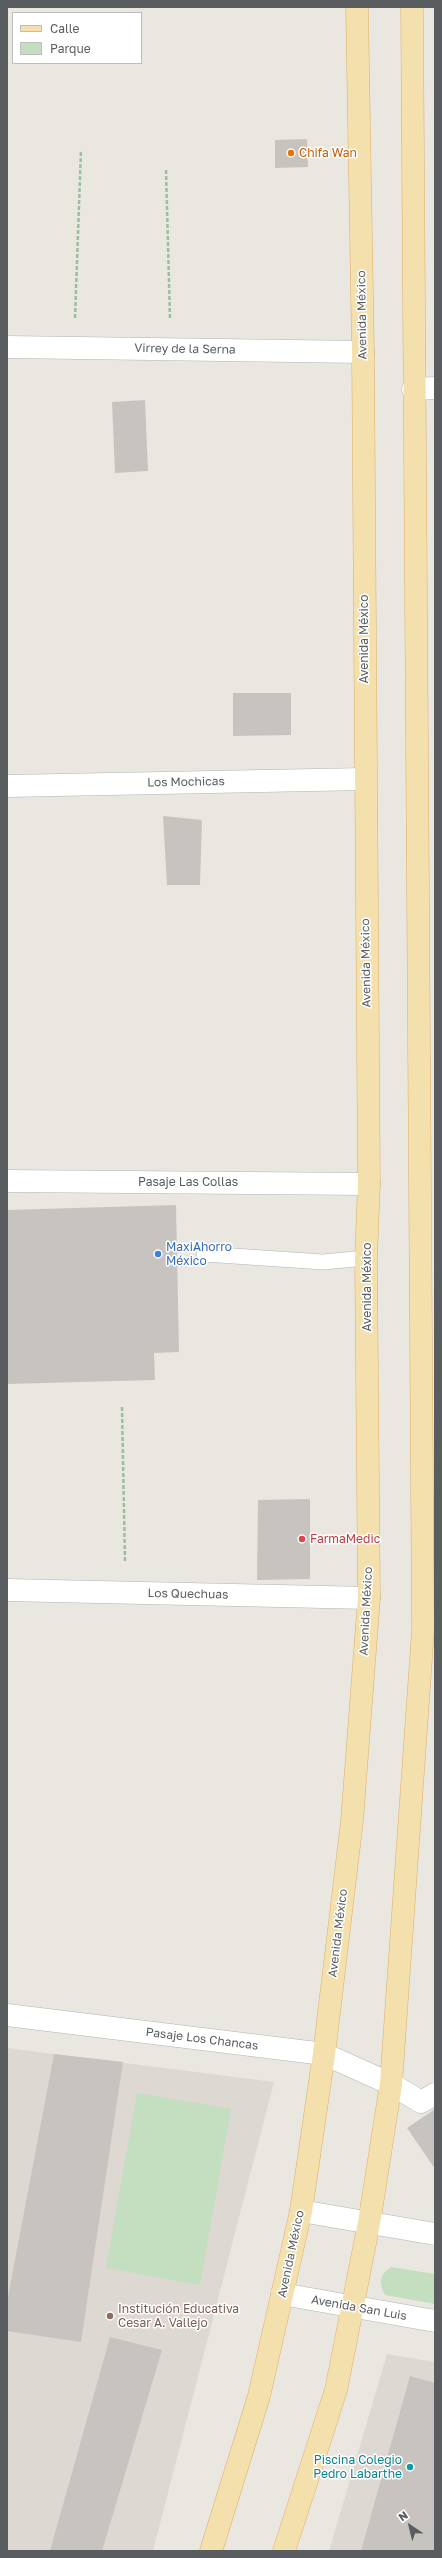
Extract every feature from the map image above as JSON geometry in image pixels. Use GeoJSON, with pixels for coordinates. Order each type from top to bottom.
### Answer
{"type":"FeatureCollection","features":[{"type":"Feature","properties":{"kind":"main road","name":"Avenida México"},"geometry":{"type":"LineString","coordinates":[[211,2551],[259,2396],[301,2211],[324,2054],[352,1821],[369,1598],[366,1258],[369,1184],[363,352],[357,7]]}},
{"type":"Feature","properties":{"kind":"main road"},"geometry":{"type":"LineString","coordinates":[[284,2551],[336,2390],[369,2223],[391,2084],[429,1623],[413,389],[412,7]]}},
{"type":"Feature","properties":{"kind":"street","name":"Virrey de la Serna"},"geometry":{"type":"LineString","coordinates":[[7,347],[363,352]]}},
{"type":"Feature","properties":{"kind":"street"},"geometry":{"type":"LineString","coordinates":[[413,389],[435,388]]}},
{"type":"Feature","properties":{"kind":"street","name":"Los Mochicas"},"geometry":{"type":"LineString","coordinates":[[7,786],[365,779]]}},
{"type":"Feature","properties":{"kind":"street","name":"Pasaje Las Collas"},"geometry":{"type":"LineString","coordinates":[[7,1181],[369,1184]]}},
{"type":"Feature","properties":{"kind":"street","name":"Los Quechuas"},"geometry":{"type":"LineString","coordinates":[[7,1590],[369,1598]]}},
{"type":"Feature","properties":{"kind":"street","name":"Pasaje Los Chancas"},"geometry":{"type":"LineString","coordinates":[[7,2015],[324,2054],[391,2084],[421,2102],[435,2094]]}},
{"type":"Feature","properties":{"kind":"street"},"geometry":{"type":"LineString","coordinates":[[301,2211],[435,2234]]}},
{"type":"Feature","properties":{"kind":"street","name":"Avenida San Luis"},"geometry":{"type":"LineString","coordinates":[[282,2294],[435,2321]]}},
{"type":"Feature","properties":{"kind":"lane"},"geometry":{"type":"LineString","coordinates":[[204,1254],[323,1262],[366,1258]]}},
{"type":"Feature","properties":{"kind":"path"},"geometry":{"type":"LineString","coordinates":[[74,348],[81,150]]}},
{"type":"Feature","properties":{"kind":"path"},"geometry":{"type":"LineString","coordinates":[[166,170],[171,349]]}},
{"type":"Feature","properties":{"kind":"path"},"geometry":{"type":"LineString","coordinates":[[122,1407],[125,1593]]}},
{"type":"Feature","properties":{"kind":"shaded area","name":"Institución Educativa Cesar A. Vallejo"},"geometry":{"type":"Polygon","coordinates":[[[7,2048],[274,2082],[153,2551],[7,2551],[7,2048]]]}},
{"type":"Feature","properties":{"kind":"shaded area"},"geometry":{"type":"Polygon","coordinates":[[[387,2354],[435,2362],[435,2551],[329,2551],[387,2354]]]}},
{"type":"Feature","properties":{"kind":"green space"},"geometry":{"type":"Polygon","coordinates":[[[137,2093],[231,2109],[200,2285],[106,2268],[137,2093]]]}},
{"type":"Feature","properties":{"kind":"green space"},"geometry":{"type":"Polygon","coordinates":[[[391,2267],[435,2274],[435,2304],[385,2295],[381,2287],[381,2279],[384,2273],[391,2267]]]}},
{"type":"Feature","properties":{"kind":"building","name":"Chifa Wan"},"geometry":{"type":"Polygon","coordinates":[[[307,139],[308,167],[275,168],[275,140],[307,139]]]}},
{"type":"Feature","properties":{"kind":"building"},"geometry":{"type":"Polygon","coordinates":[[[145,400],[148,471],[115,473],[112,402],[145,400]]]}},
{"type":"Feature","properties":{"kind":"building"},"geometry":{"type":"Polygon","coordinates":[[[233,693],[291,693],[291,735],[233,736],[233,693]]]}},
{"type":"Feature","properties":{"kind":"building"},"geometry":{"type":"Polygon","coordinates":[[[163,816],[202,820],[200,885],[167,885],[163,816]]]}},
{"type":"Feature","properties":{"kind":"building"},"geometry":{"type":"Polygon","coordinates":[[[176,1205],[179,1352],[154,1353],[155,1380],[7,1384],[7,1210],[176,1205]]]}},
{"type":"Feature","properties":{"kind":"building"},"geometry":{"type":"Polygon","coordinates":[[[310,1499],[310,1579],[257,1580],[258,1500],[310,1499]]]}},
{"type":"Feature","properties":{"kind":"building"},"geometry":{"type":"Polygon","coordinates":[[[54,2054],[123,2062],[81,2342],[7,2331],[7,2302],[54,2054]]]}},
{"type":"Feature","properties":{"kind":"building"},"geometry":{"type":"Polygon","coordinates":[[[435,2109],[435,2169],[407,2128],[435,2109]]]}},
{"type":"Feature","properties":{"kind":"building"},"geometry":{"type":"Polygon","coordinates":[[[110,2337],[162,2350],[102,2551],[50,2551],[110,2337]]]}},
{"type":"Feature","properties":{"kind":"building","name":"Piscina Colegio Pedro Labarthe"},"geometry":{"type":"Polygon","coordinates":[[[410,2376],[435,2383],[435,2551],[361,2551],[410,2376]]]}},
{"type":"Feature","properties":{"kind":"place","name":"Chifa Wan"},"geometry":{"type":"Point","coordinates":[291,153]}},
{"type":"Feature","properties":{"kind":"place","name":"MaxiAhorro México"},"geometry":{"type":"Point","coordinates":[158,1254]}},
{"type":"Feature","properties":{"kind":"place","name":"FarmaMedic"},"geometry":{"type":"Point","coordinates":[302,1539]}},
{"type":"Feature","properties":{"kind":"place","name":"Institución Educativa Cesar A. Vallejo"},"geometry":{"type":"Point","coordinates":[110,2316]}},
{"type":"Feature","properties":{"kind":"place","name":"Piscina Colegio Pedro Labarthe"},"geometry":{"type":"Point","coordinates":[410,2467]}}]}
